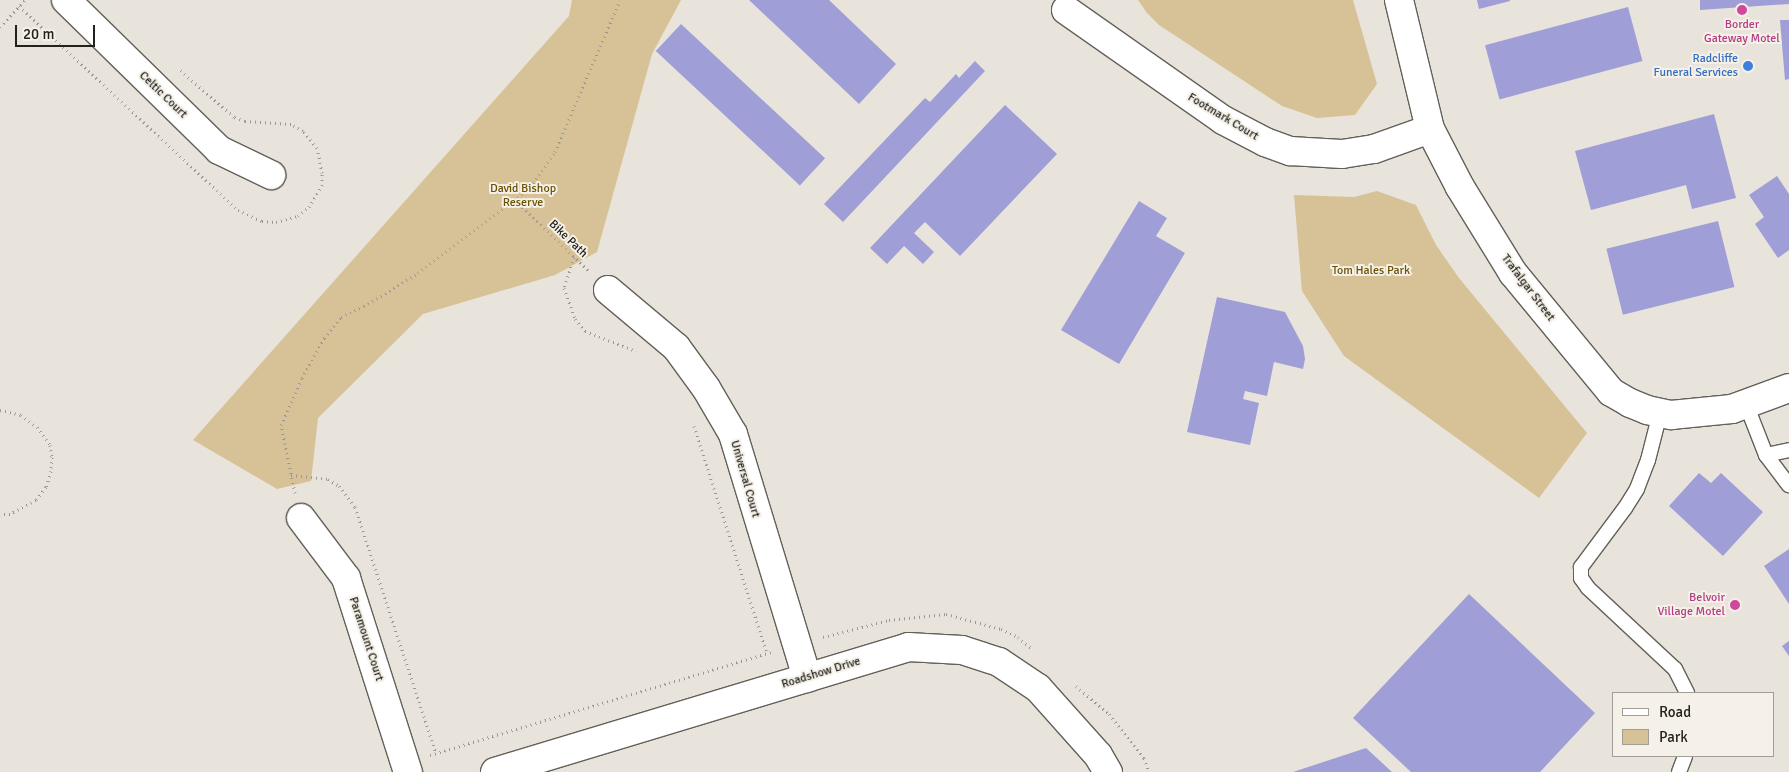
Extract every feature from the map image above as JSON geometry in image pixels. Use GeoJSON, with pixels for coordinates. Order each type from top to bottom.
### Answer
{"type":"FeatureCollection","features":[{"type":"Feature","properties":{"kind":"street","name":"Celtic Court"},"geometry":{"type":"LineString","coordinates":[[66,0],[219,150],[271,175]]}},
{"type":"Feature","properties":{"kind":"street","name":"Trafalgar Street"},"geometry":{"type":"LineString","coordinates":[[1400,0],[1430,129],[1460,187],[1513,273],[1611,392],[1630,403],[1671,415],[1732,409],[1789,388]]}},
{"type":"Feature","properties":{"kind":"street","name":"Footmark Court"},"geometry":{"type":"LineString","coordinates":[[1066,10],[1223,120],[1265,142],[1290,151],[1342,154],[1374,149],[1430,129]]}},
{"type":"Feature","properties":{"kind":"street","name":"Universal Court"},"geometry":{"type":"LineString","coordinates":[[608,290],[676,347],[706,388],[732,434],[807,678]]}},
{"type":"Feature","properties":{"kind":"street","name":"Paramount Court"},"geometry":{"type":"LineString","coordinates":[[301,518],[346,578],[408,772]]}},
{"type":"Feature","properties":{"kind":"street","name":"Roadshow Drive"},"geometry":{"type":"LineString","coordinates":[[495,772],[908,647],[962,650],[999,662],[1038,688],[1098,754],[1108,772]]}},
{"type":"Feature","properties":{"kind":"lane"},"geometry":{"type":"LineString","coordinates":[[1746,404],[1766,456],[1789,485]]}},
{"type":"Feature","properties":{"kind":"lane"},"geometry":{"type":"LineString","coordinates":[[1660,413],[1648,460],[1636,489],[1625,508],[1582,567],[1581,578],[1588,588],[1675,669],[1686,692]]}},
{"type":"Feature","properties":{"kind":"lane"},"geometry":{"type":"LineString","coordinates":[[1766,456],[1789,450]]}},
{"type":"Feature","properties":{"kind":"lane"},"geometry":{"type":"LineString","coordinates":[[1679,772],[1685,757]]}},
{"type":"Feature","properties":{"kind":"path"},"geometry":{"type":"LineString","coordinates":[[0,27],[25,0]]}},
{"type":"Feature","properties":{"kind":"path"},"geometry":{"type":"LineString","coordinates":[[301,518],[281,425],[302,378],[324,338],[341,317],[368,304],[418,273],[527,191],[555,152],[620,0]]}},
{"type":"Feature","properties":{"kind":"path","name":"Bike Path"},"geometry":{"type":"LineString","coordinates":[[515,200],[608,290]]}},
{"type":"Feature","properties":{"kind":"path"},"geometry":{"type":"LineString","coordinates":[[574,257],[564,288],[575,318],[586,331],[615,341],[638,353]]}},
{"type":"Feature","properties":{"kind":"path"},"geometry":{"type":"LineString","coordinates":[[0,410],[20,415],[37,427],[50,445],[52,458],[51,472],[46,487],[36,500],[10,514],[0,514]]}},
{"type":"Feature","properties":{"kind":"path"},"geometry":{"type":"LineString","coordinates":[[692,421],[699,436],[767,654]]}},
{"type":"Feature","properties":{"kind":"green space","name":"David Bishop Reserve"},"geometry":{"type":"Polygon","coordinates":[[[572,0],[681,0],[652,54],[597,252],[555,275],[423,314],[318,418],[311,481],[277,489],[193,440],[569,16],[572,0]]]}},
{"type":"Feature","properties":{"kind":"green space"},"geometry":{"type":"Polygon","coordinates":[[[1138,0],[1353,0],[1377,84],[1355,115],[1317,118],[1282,106],[1159,25],[1138,0]]]}},
{"type":"Feature","properties":{"kind":"green space","name":"Tom Hales Park"},"geometry":{"type":"Polygon","coordinates":[[[1377,191],[1416,205],[1436,245],[1459,278],[1587,433],[1539,498],[1344,356],[1302,291],[1294,195],[1354,197],[1377,191]]]}},
{"type":"Feature","properties":{"kind":"building"},"geometry":{"type":"Polygon","coordinates":[[[749,0],[829,0],[896,64],[859,104],[749,0]]]}},
{"type":"Feature","properties":{"kind":"building"},"geometry":{"type":"Polygon","coordinates":[[[1477,0],[1510,0],[1510,1],[1479,9],[1477,0]]]}},
{"type":"Feature","properties":{"kind":"building"},"geometry":{"type":"Polygon","coordinates":[[[1700,0],[1789,0],[1789,4],[1700,10],[1700,0]]]}},
{"type":"Feature","properties":{"kind":"building"},"geometry":{"type":"Polygon","coordinates":[[[1628,7],[1642,61],[1500,99],[1485,45],[1628,7]]]}},
{"type":"Feature","properties":{"kind":"building"},"geometry":{"type":"Polygon","coordinates":[[[1780,20],[1789,20],[1789,79],[1785,80],[1780,20]]]}},
{"type":"Feature","properties":{"kind":"building"},"geometry":{"type":"Polygon","coordinates":[[[681,24],[825,158],[800,185],[656,51],[681,24]]]}},
{"type":"Feature","properties":{"kind":"building"},"geometry":{"type":"Polygon","coordinates":[[[975,61],[985,71],[843,222],[824,204],[925,98],[930,102],[956,74],[959,78],[975,61]]]}},
{"type":"Feature","properties":{"kind":"building"},"geometry":{"type":"Polygon","coordinates":[[[1005,105],[1057,154],[960,256],[925,222],[914,233],[934,252],[923,264],[904,246],[887,264],[870,248],[1005,105]]]}},
{"type":"Feature","properties":{"kind":"building"},"geometry":{"type":"Polygon","coordinates":[[[1714,114],[1736,198],[1692,209],[1686,185],[1591,210],[1575,151],[1714,114]]]}},
{"type":"Feature","properties":{"kind":"building"},"geometry":{"type":"Polygon","coordinates":[[[1777,176],[1789,194],[1789,250],[1778,258],[1755,224],[1764,217],[1749,195],[1777,176]]]}},
{"type":"Feature","properties":{"kind":"building"},"geometry":{"type":"Polygon","coordinates":[[[1139,201],[1167,218],[1156,236],[1185,253],[1119,364],[1061,330],[1139,201]]]}},
{"type":"Feature","properties":{"kind":"building"},"geometry":{"type":"Polygon","coordinates":[[[1718,221],[1734,287],[1623,315],[1606,249],[1718,221]]]}},
{"type":"Feature","properties":{"kind":"building"},"geometry":{"type":"Polygon","coordinates":[[[1217,297],[1285,312],[1303,346],[1305,359],[1303,369],[1274,362],[1267,396],[1245,391],[1243,399],[1259,403],[1250,445],[1187,432],[1217,297]]]}},
{"type":"Feature","properties":{"kind":"building"},"geometry":{"type":"Polygon","coordinates":[[[1699,473],[1711,483],[1721,473],[1763,512],[1723,556],[1669,506],[1699,473]]]}},
{"type":"Feature","properties":{"kind":"building"},"geometry":{"type":"Polygon","coordinates":[[[1789,549],[1789,604],[1764,566],[1789,549]]]}},
{"type":"Feature","properties":{"kind":"building"},"geometry":{"type":"Polygon","coordinates":[[[1469,594],[1595,713],[1540,772],[1411,772],[1353,718],[1469,594]]]}},
{"type":"Feature","properties":{"kind":"building"},"geometry":{"type":"Polygon","coordinates":[[[1789,641],[1789,656],[1782,646],[1789,641]]]}},
{"type":"Feature","properties":{"kind":"building"},"geometry":{"type":"Polygon","coordinates":[[[1366,748],[1392,772],[1293,772],[1366,748]]]}},
{"type":"Feature","properties":{"kind":"place","name":"Border Gateway Motel"},"geometry":{"type":"Point","coordinates":[1742,10]}},
{"type":"Feature","properties":{"kind":"place","name":"Radcliffe Funeral Services"},"geometry":{"type":"Point","coordinates":[1748,66]}},
{"type":"Feature","properties":{"kind":"place","name":"Belvoir Village Motel"},"geometry":{"type":"Point","coordinates":[1735,605]}}]}
